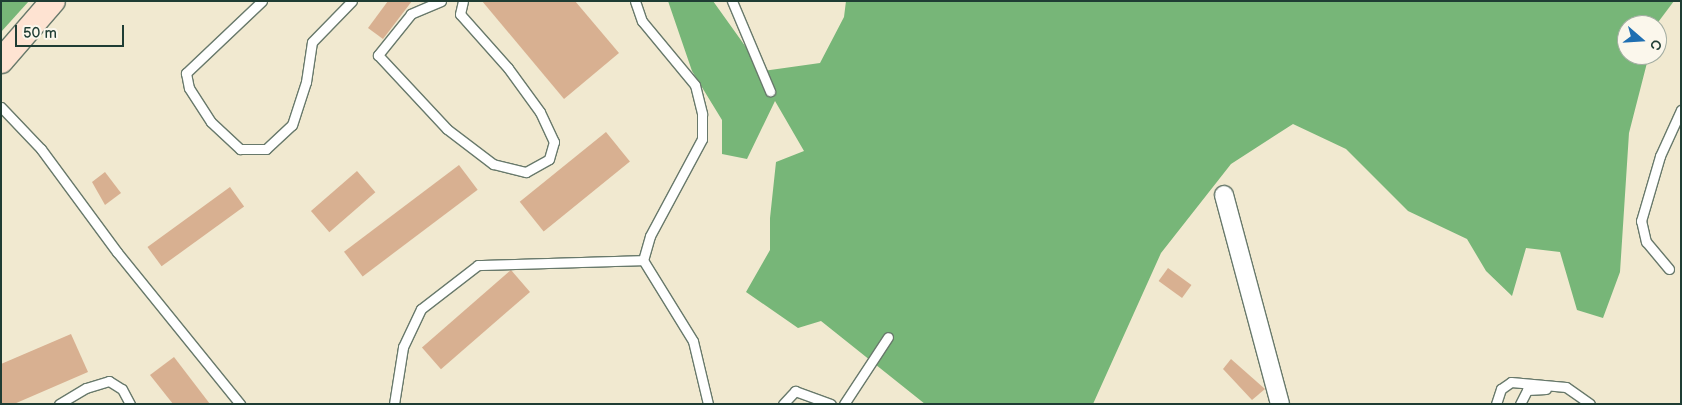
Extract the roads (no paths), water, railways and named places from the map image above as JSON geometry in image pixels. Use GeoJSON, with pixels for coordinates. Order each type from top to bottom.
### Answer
{"type":"FeatureCollection","features":[{"type":"Feature","properties":{"kind":"street"},"geometry":{"type":"LineString","coordinates":[[1,61],[53,1]]}},
{"type":"Feature","properties":{"kind":"street"},"geometry":{"type":"LineString","coordinates":[[1224,195],[1280,404]]}},
{"type":"Feature","properties":{"kind":"lane"},"geometry":{"type":"LineString","coordinates":[[262,1],[186,72],[189,88],[211,122],[240,149],[266,149],[292,125],[306,82],[312,42],[352,1]]}},
{"type":"Feature","properties":{"kind":"lane"},"geometry":{"type":"LineString","coordinates":[[441,1],[411,14],[378,55],[447,129],[493,164],[526,172],[548,159],[554,142],[540,112],[508,68],[460,14],[463,1]]}},
{"type":"Feature","properties":{"kind":"lane"},"geometry":{"type":"LineString","coordinates":[[635,1],[642,21],[695,85],[702,114],[702,139],[650,236],[643,260],[693,341],[708,404]]}},
{"type":"Feature","properties":{"kind":"lane"},"geometry":{"type":"LineString","coordinates":[[732,1],[770,91]]}},
{"type":"Feature","properties":{"kind":"lane"},"geometry":{"type":"LineString","coordinates":[[1,107],[41,149],[117,252],[240,404]]}},
{"type":"Feature","properties":{"kind":"lane"},"geometry":{"type":"LineString","coordinates":[[1669,269],[1646,242],[1641,221],[1660,156],[1681,110]]}},
{"type":"Feature","properties":{"kind":"lane"},"geometry":{"type":"LineString","coordinates":[[394,404],[403,347],[421,309],[478,266],[643,260]]}},
{"type":"Feature","properties":{"kind":"lane"},"geometry":{"type":"LineString","coordinates":[[844,404],[888,337]]}},
{"type":"Feature","properties":{"kind":"lane"},"geometry":{"type":"LineString","coordinates":[[59,404],[86,388],[109,381],[122,389],[130,404]]}},
{"type":"Feature","properties":{"kind":"lane"},"geometry":{"type":"LineString","coordinates":[[1496,404],[1501,390],[1511,382],[1566,387],[1590,404]]}},
{"type":"Feature","properties":{"kind":"lane"},"geometry":{"type":"LineString","coordinates":[[1520,404],[1527,390],[1566,387]]}},
{"type":"Feature","properties":{"kind":"lane"},"geometry":{"type":"LineString","coordinates":[[784,404],[795,391],[831,404]]}}]}
